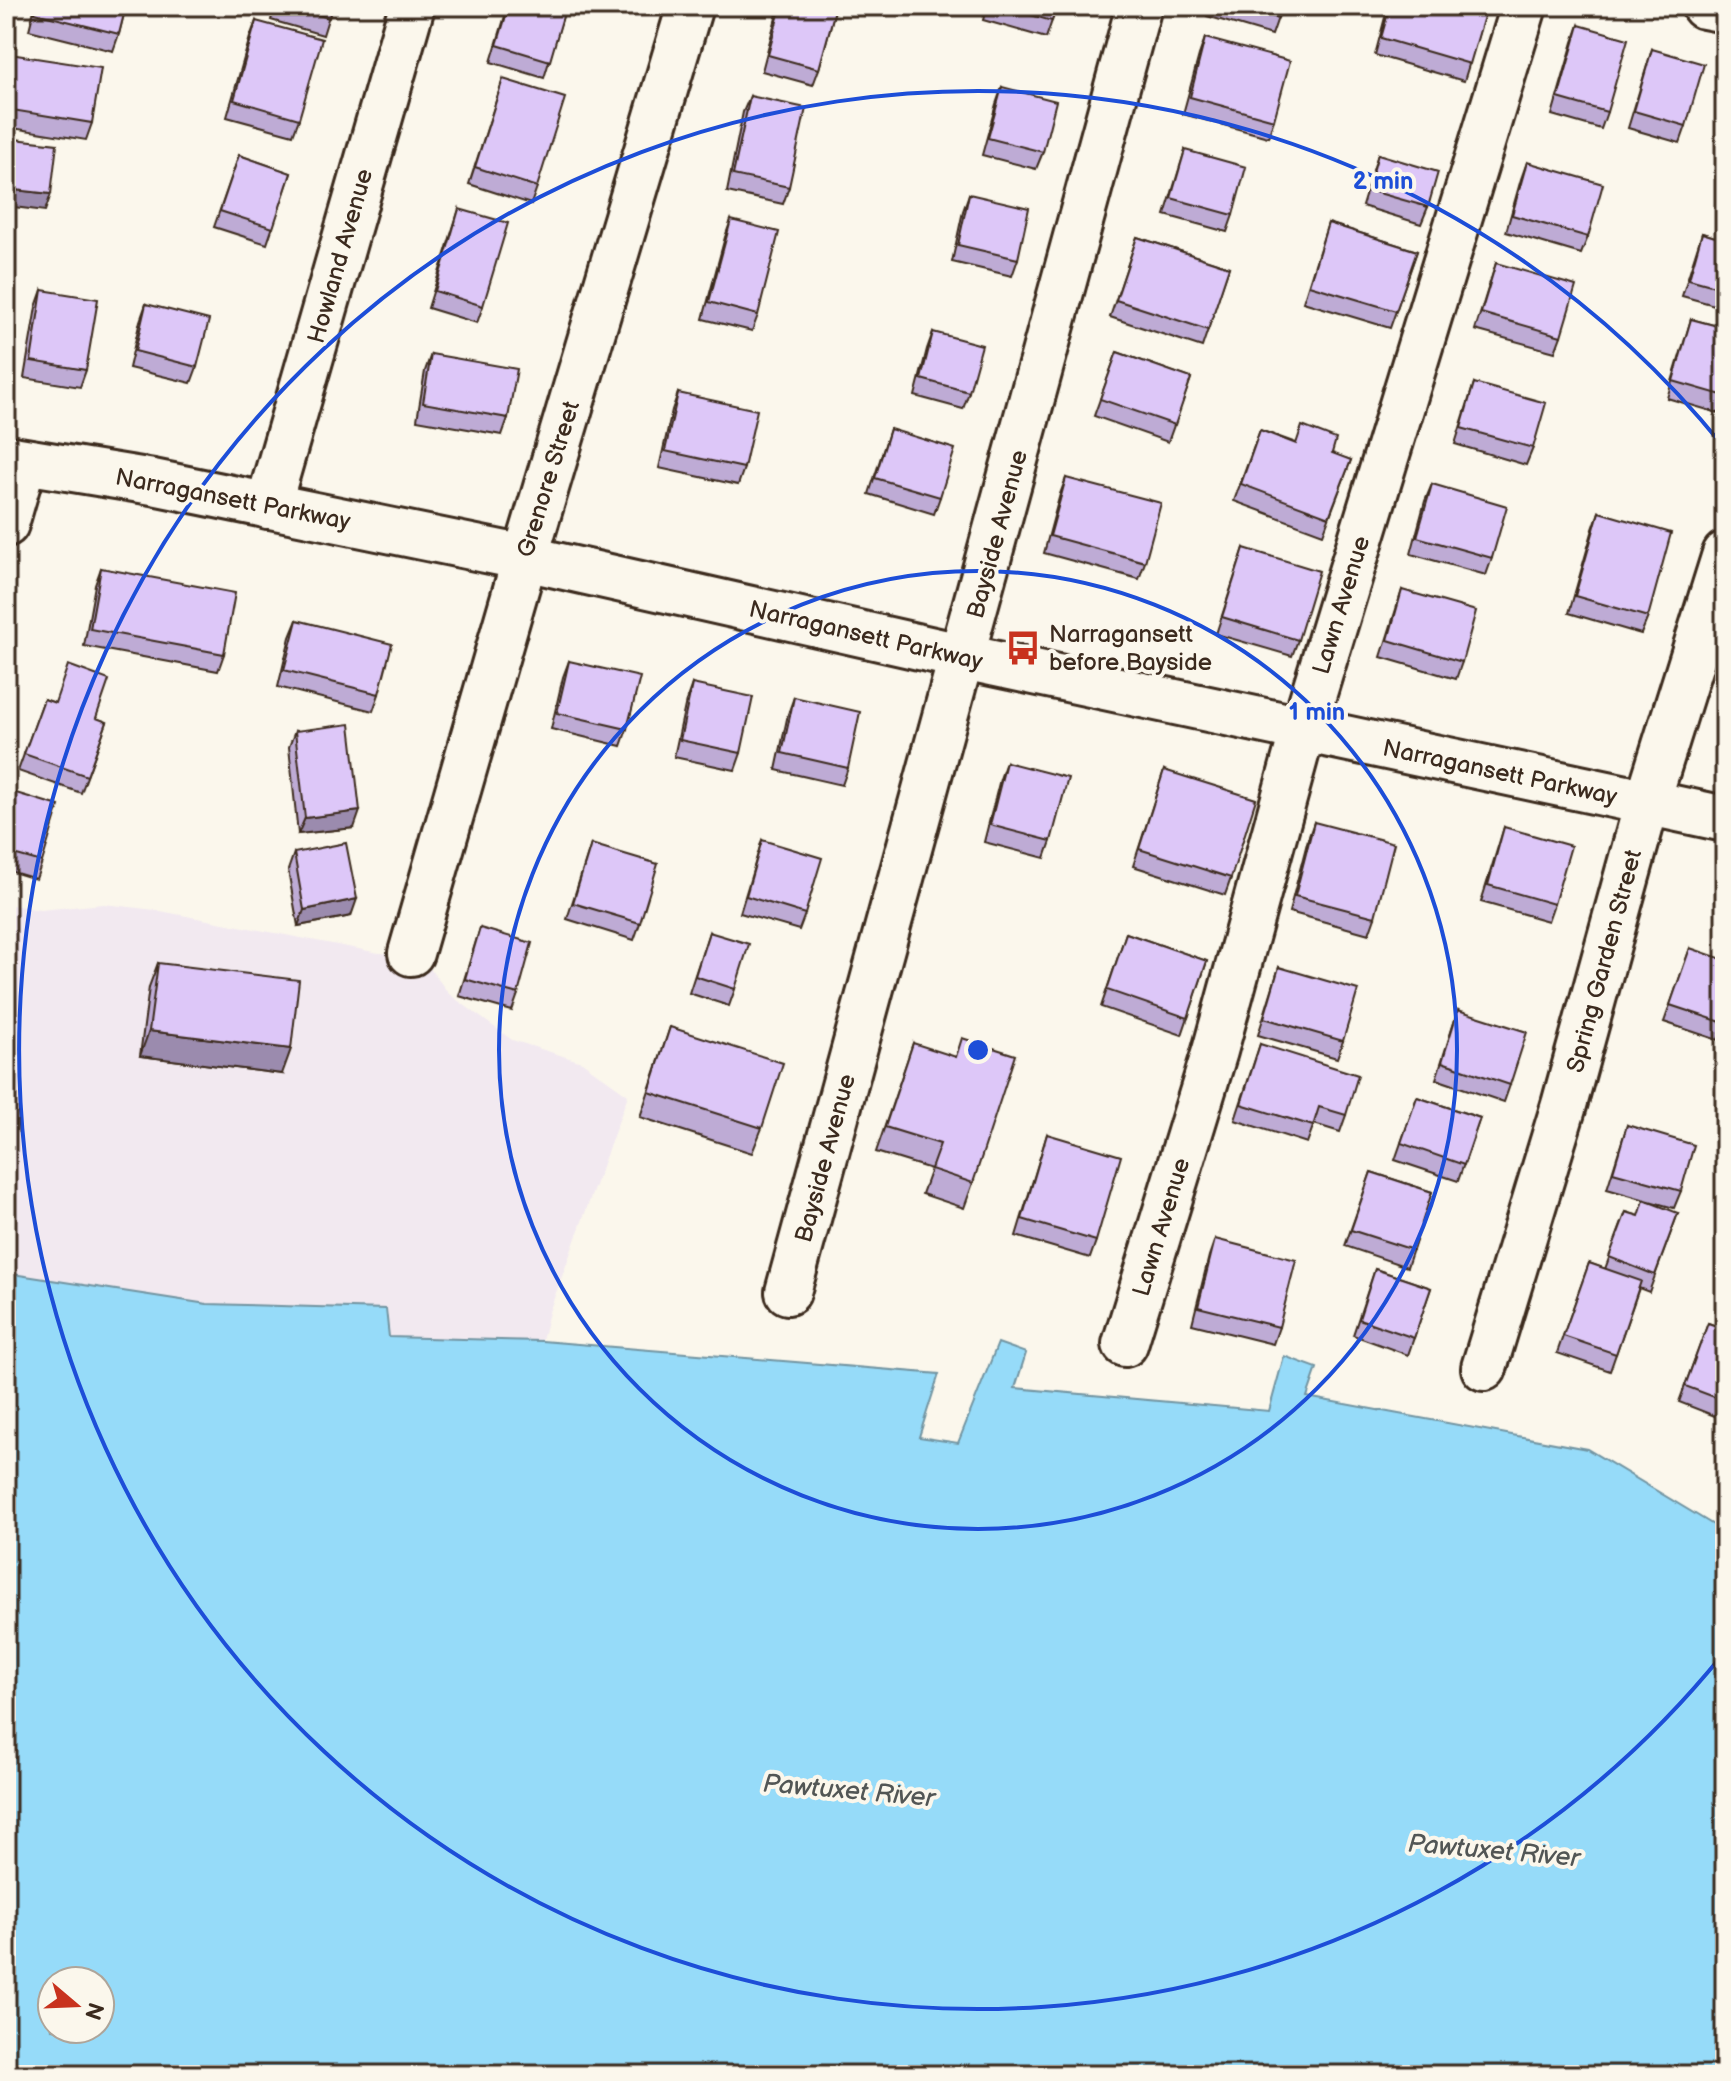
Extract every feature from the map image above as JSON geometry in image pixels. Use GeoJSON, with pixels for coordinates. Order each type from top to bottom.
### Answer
{"type":"FeatureCollection","features":[{"type":"Feature","properties":{"kind":"street","name":"Howland Avenue"},"geometry":{"type":"LineString","coordinates":[[268,506],[412,6]]}},
{"type":"Feature","properties":{"kind":"street","name":"Grenore Street"},"geometry":{"type":"LineString","coordinates":[[411,953],[690,6]]}},
{"type":"Feature","properties":{"kind":"street","name":"Bayside Avenue"},"geometry":{"type":"LineString","coordinates":[[788,1292],[964,657],[1139,6]]}},
{"type":"Feature","properties":{"kind":"street","name":"Lawn Avenue"},"geometry":{"type":"LineString","coordinates":[[1125,1344],[1215,1051],[1303,729],[1524,6]]}},
{"type":"Feature","properties":{"kind":"street"},"geometry":{"type":"LineString","coordinates":[[1704,6],[1725,10]]}},
{"type":"Feature","properties":{"kind":"street","name":"Narragansett Parkway"},"geometry":{"type":"LineString","coordinates":[[15,460],[153,482],[525,558],[964,657],[1725,819]]}},
{"type":"Feature","properties":{"kind":"street"},"geometry":{"type":"LineString","coordinates":[[6,524],[15,460]]}},
{"type":"Feature","properties":{"kind":"street","name":"Spring Garden Street"},"geometry":{"type":"LineString","coordinates":[[1484,1368],[1564,1105],[1647,803],[1725,554]]}},
{"type":"Feature","properties":{"kind":"shaded area"},"geometry":{"type":"Polygon","coordinates":[[[6,904],[40,910],[104,904],[155,910],[379,953],[420,955],[449,994],[512,1040],[582,1062],[628,1095],[549,1312],[542,1341],[389,1337],[386,1309],[207,1304],[6,1273],[6,904]]]}},
{"type":"Feature","properties":{"kind":"water","name":"Pawtuxet River"},"geometry":{"type":"Polygon","coordinates":[[[6,1273],[207,1304],[386,1309],[389,1337],[542,1341],[939,1374],[919,1437],[958,1443],[998,1343],[1026,1353],[1015,1388],[1269,1411],[1284,1356],[1317,1368],[1307,1397],[1587,1449],[1725,1532],[1725,2075],[6,2075],[6,1273]]]}},
{"type":"Feature","properties":{"kind":"building"},"geometry":{"type":"Polygon","coordinates":[[[37,6],[126,6],[119,34],[35,13],[37,6]]]}},
{"type":"Feature","properties":{"kind":"building"},"geometry":{"type":"Polygon","coordinates":[[[287,6],[332,6],[329,18],[287,6]]]}},
{"type":"Feature","properties":{"kind":"building"},"geometry":{"type":"Polygon","coordinates":[[[509,6],[566,6],[550,61],[497,45],[509,6]]]}},
{"type":"Feature","properties":{"kind":"building"},"geometry":{"type":"Polygon","coordinates":[[[781,6],[836,6],[819,69],[768,55],[781,6]]]}},
{"type":"Feature","properties":{"kind":"building"},"geometry":{"type":"Polygon","coordinates":[[[999,6],[1057,6],[1052,21],[999,6]]]}},
{"type":"Feature","properties":{"kind":"building"},"geometry":{"type":"Polygon","coordinates":[[[1236,6],[1282,6],[1278,18],[1236,6]]]}},
{"type":"Feature","properties":{"kind":"building"},"geometry":{"type":"Polygon","coordinates":[[[1390,6],[1487,6],[1470,64],[1381,38],[1390,6]]]}},
{"type":"Feature","properties":{"kind":"building"},"geometry":{"type":"Polygon","coordinates":[[[256,21],[322,39],[299,119],[234,100],[256,21]]]}},
{"type":"Feature","properties":{"kind":"building"},"geometry":{"type":"Polygon","coordinates":[[[1579,25],[1628,39],[1607,112],[1558,98],[1579,25]]]}},
{"type":"Feature","properties":{"kind":"building"},"geometry":{"type":"Polygon","coordinates":[[[1205,38],[1290,61],[1274,120],[1190,97],[1205,38]]]}},
{"type":"Feature","properties":{"kind":"building"},"geometry":{"type":"Polygon","coordinates":[[[1652,49],[1704,64],[1686,126],[1634,111],[1652,49]]]}},
{"type":"Feature","properties":{"kind":"building"},"geometry":{"type":"Polygon","coordinates":[[[10,54],[101,68],[92,123],[6,109],[10,54]]]}},
{"type":"Feature","properties":{"kind":"building"},"geometry":{"type":"Polygon","coordinates":[[[503,79],[565,98],[537,187],[475,167],[503,79]]]}},
{"type":"Feature","properties":{"kind":"building"},"geometry":{"type":"Polygon","coordinates":[[[1002,87],[1056,101],[1043,152],[988,138],[1002,87]]]}},
{"type":"Feature","properties":{"kind":"building"},"geometry":{"type":"Polygon","coordinates":[[[750,96],[806,108],[789,187],[733,175],[750,96]]]}},
{"type":"Feature","properties":{"kind":"building"},"geometry":{"type":"Polygon","coordinates":[[[6,138],[57,144],[51,194],[6,189],[6,138]]]}},
{"type":"Feature","properties":{"kind":"building"},"geometry":{"type":"Polygon","coordinates":[[[1185,150],[1246,167],[1233,215],[1171,198],[1185,150]]]}},
{"type":"Feature","properties":{"kind":"building"},"geometry":{"type":"Polygon","coordinates":[[[1378,154],[1438,172],[1428,207],[1368,190],[1378,154]]]}},
{"type":"Feature","properties":{"kind":"building"},"geometry":{"type":"Polygon","coordinates":[[[239,155],[291,173],[273,228],[220,211],[239,155]]]}},
{"type":"Feature","properties":{"kind":"building"},"geometry":{"type":"Polygon","coordinates":[[[1527,162],[1603,184],[1588,237],[1512,215],[1527,162]]]}},
{"type":"Feature","properties":{"kind":"building"},"geometry":{"type":"Polygon","coordinates":[[[969,194],[1029,208],[1018,259],[958,245],[969,194]]]}},
{"type":"Feature","properties":{"kind":"building"},"geometry":{"type":"Polygon","coordinates":[[[459,209],[508,223],[483,306],[435,291],[459,209]]]}},
{"type":"Feature","properties":{"kind":"building"},"geometry":{"type":"Polygon","coordinates":[[[731,220],[779,232],[758,315],[709,302],[731,220]]]}},
{"type":"Feature","properties":{"kind":"building"},"geometry":{"type":"Polygon","coordinates":[[[1328,223],[1417,251],[1396,311],[1309,285],[1328,223]]]}},
{"type":"Feature","properties":{"kind":"building"},"geometry":{"type":"Polygon","coordinates":[[[1702,233],[1725,240],[1725,289],[1689,279],[1702,233]]]}},
{"type":"Feature","properties":{"kind":"building"},"geometry":{"type":"Polygon","coordinates":[[[1137,237],[1229,267],[1208,330],[1116,300],[1137,237]]]}},
{"type":"Feature","properties":{"kind":"building"},"geometry":{"type":"Polygon","coordinates":[[[1496,263],[1576,286],[1561,336],[1481,313],[1496,263]]]}},
{"type":"Feature","properties":{"kind":"building"},"geometry":{"type":"Polygon","coordinates":[[[42,290],[98,299],[86,370],[31,361],[42,290]]]}},
{"type":"Feature","properties":{"kind":"building"},"geometry":{"type":"Polygon","coordinates":[[[146,304],[209,320],[197,367],[135,351],[146,304]]]}},
{"type":"Feature","properties":{"kind":"building"},"geometry":{"type":"Polygon","coordinates":[[[1691,319],[1725,328],[1725,396],[1673,381],[1691,319]]]}},
{"type":"Feature","properties":{"kind":"building"},"geometry":{"type":"Polygon","coordinates":[[[933,332],[982,345],[969,392],[921,379],[933,332]]]}},
{"type":"Feature","properties":{"kind":"building"},"geometry":{"type":"Polygon","coordinates":[[[1117,352],[1191,378],[1175,425],[1100,399],[1117,352]]]}},
{"type":"Feature","properties":{"kind":"building"},"geometry":{"type":"Polygon","coordinates":[[[431,354],[517,369],[508,418],[423,403],[431,354]]]}},
{"type":"Feature","properties":{"kind":"building"},"geometry":{"type":"Polygon","coordinates":[[[1474,383],[1546,403],[1533,448],[1461,428],[1474,383]]]}},
{"type":"Feature","properties":{"kind":"building"},"geometry":{"type":"Polygon","coordinates":[[[678,393],[757,410],[744,468],[665,451],[678,393]]]}},
{"type":"Feature","properties":{"kind":"building"},"geometry":{"type":"Polygon","coordinates":[[[1302,426],[1336,439],[1332,453],[1351,460],[1329,517],[1241,484],[1260,430],[1296,444],[1302,426]]]}},
{"type":"Feature","properties":{"kind":"building"},"geometry":{"type":"Polygon","coordinates":[[[890,429],[955,449],[940,497],[875,478],[890,429]]]}},
{"type":"Feature","properties":{"kind":"building"},"geometry":{"type":"Polygon","coordinates":[[[1066,478],[1161,503],[1145,562],[1050,536],[1066,478]]]}},
{"type":"Feature","properties":{"kind":"building"},"geometry":{"type":"Polygon","coordinates":[[[1432,484],[1507,506],[1492,558],[1417,537],[1432,484]]]}},
{"type":"Feature","properties":{"kind":"building"},"geometry":{"type":"Polygon","coordinates":[[[1599,512],[1671,533],[1648,617],[1575,596],[1599,512]]]}},
{"type":"Feature","properties":{"kind":"building"},"geometry":{"type":"Polygon","coordinates":[[[1244,548],[1319,571],[1298,640],[1222,617],[1244,548]]]}},
{"type":"Feature","properties":{"kind":"building"},"geometry":{"type":"Polygon","coordinates":[[[101,568],[235,593],[224,654],[90,629],[101,568]]]}},
{"type":"Feature","properties":{"kind":"building"},"geometry":{"type":"Polygon","coordinates":[[[1402,590],[1476,611],[1462,662],[1388,640],[1402,590]]]}},
{"type":"Feature","properties":{"kind":"building"},"geometry":{"type":"Polygon","coordinates":[[[297,620],[392,644],[379,694],[284,670],[297,620]]]}},
{"type":"Feature","properties":{"kind":"building"},"geometry":{"type":"Polygon","coordinates":[[[569,661],[640,677],[627,729],[557,713],[569,661]]]}},
{"type":"Feature","properties":{"kind":"building"},"geometry":{"type":"Polygon","coordinates":[[[68,665],[109,680],[96,718],[107,722],[87,776],[24,754],[44,699],[55,703],[68,665]]]}},
{"type":"Feature","properties":{"kind":"building"},"geometry":{"type":"Polygon","coordinates":[[[692,684],[753,697],[741,753],[680,740],[692,684]]]}},
{"type":"Feature","properties":{"kind":"building"},"geometry":{"type":"Polygon","coordinates":[[[794,697],[860,712],[848,768],[782,753],[794,697]]]}},
{"type":"Feature","properties":{"kind":"building"},"geometry":{"type":"Polygon","coordinates":[[[350,724],[360,811],[305,818],[295,731],[350,724]]]}},
{"type":"Feature","properties":{"kind":"building"},"geometry":{"type":"Polygon","coordinates":[[[1006,762],[1068,778],[1051,841],[990,825],[1006,762]]]}},
{"type":"Feature","properties":{"kind":"building"},"geometry":{"type":"Polygon","coordinates":[[[1164,770],[1256,799],[1231,878],[1139,849],[1164,770]]]}},
{"type":"Feature","properties":{"kind":"building"},"geometry":{"type":"Polygon","coordinates":[[[6,790],[59,806],[42,862],[6,852],[6,790]]]}},
{"type":"Feature","properties":{"kind":"building"},"geometry":{"type":"Polygon","coordinates":[[[1314,822],[1394,843],[1375,917],[1295,896],[1314,822]]]}},
{"type":"Feature","properties":{"kind":"building"},"geometry":{"type":"Polygon","coordinates":[[[1504,827],[1571,846],[1554,904],[1488,885],[1504,827]]]}},
{"type":"Feature","properties":{"kind":"building"},"geometry":{"type":"Polygon","coordinates":[[[762,840],[822,858],[805,914],[746,896],[762,840]]]}},
{"type":"Feature","properties":{"kind":"building"},"geometry":{"type":"Polygon","coordinates":[[[346,843],[357,899],[304,910],[294,853],[346,843]]]}},
{"type":"Feature","properties":{"kind":"building"},"geometry":{"type":"Polygon","coordinates":[[[591,844],[658,864],[640,923],[573,903],[591,844]]]}},
{"type":"Feature","properties":{"kind":"building"},"geometry":{"type":"Polygon","coordinates":[[[480,928],[532,943],[518,994],[465,979],[480,928]]]}},
{"type":"Feature","properties":{"kind":"building"},"geometry":{"type":"Polygon","coordinates":[[[709,932],[749,944],[735,989],[695,976],[709,932]]]}},
{"type":"Feature","properties":{"kind":"building"},"geometry":{"type":"Polygon","coordinates":[[[1126,933],[1207,961],[1188,1018],[1107,990],[1126,933]]]}},
{"type":"Feature","properties":{"kind":"building"},"geometry":{"type":"Polygon","coordinates":[[[1690,948],[1725,960],[1724,1023],[1670,1005],[1690,948]]]}},
{"type":"Feature","properties":{"kind":"building"},"geometry":{"type":"Polygon","coordinates":[[[158,963],[299,980],[291,1049],[149,1031],[158,963]]]}},
{"type":"Feature","properties":{"kind":"building"},"geometry":{"type":"Polygon","coordinates":[[[1279,967],[1358,990],[1343,1041],[1264,1018],[1279,967]]]}},
{"type":"Feature","properties":{"kind":"building"},"geometry":{"type":"Polygon","coordinates":[[[1458,1010],[1527,1032],[1510,1085],[1442,1062],[1458,1010]]]}},
{"type":"Feature","properties":{"kind":"building"},"geometry":{"type":"Polygon","coordinates":[[[670,1027],[783,1063],[762,1128],[649,1092],[670,1027]]]}},
{"type":"Feature","properties":{"kind":"building"},"geometry":{"type":"Polygon","coordinates":[[[962,1038],[1015,1055],[973,1183],[931,1169],[940,1144],[885,1127],[913,1043],[956,1057],[962,1038]]]}},
{"type":"Feature","properties":{"kind":"building"},"geometry":{"type":"Polygon","coordinates":[[[1260,1044],[1358,1075],[1346,1115],[1319,1107],[1313,1126],[1241,1104],[1260,1044]]]}},
{"type":"Feature","properties":{"kind":"building"},"geometry":{"type":"Polygon","coordinates":[[[1417,1097],[1480,1118],[1464,1165],[1401,1143],[1417,1097]]]}},
{"type":"Feature","properties":{"kind":"building"},"geometry":{"type":"Polygon","coordinates":[[[1627,1125],[1694,1145],[1681,1191],[1613,1172],[1627,1125]]]}},
{"type":"Feature","properties":{"kind":"building"},"geometry":{"type":"Polygon","coordinates":[[[1047,1134],[1121,1156],[1096,1241],[1022,1219],[1047,1134]]]}},
{"type":"Feature","properties":{"kind":"building"},"geometry":{"type":"Polygon","coordinates":[[[1371,1172],[1432,1192],[1413,1250],[1351,1230],[1371,1172]]]}},
{"type":"Feature","properties":{"kind":"building"},"geometry":{"type":"Polygon","coordinates":[[[1644,1200],[1678,1213],[1655,1275],[1609,1257],[1626,1212],[1639,1216],[1644,1200]]]}},
{"type":"Feature","properties":{"kind":"building"},"geometry":{"type":"Polygon","coordinates":[[[1215,1239],[1296,1260],[1279,1327],[1198,1307],[1215,1239]]]}},
{"type":"Feature","properties":{"kind":"building"},"geometry":{"type":"Polygon","coordinates":[[[1589,1263],[1641,1281],[1616,1354],[1563,1336],[1589,1263]]]}},
{"type":"Feature","properties":{"kind":"building"},"geometry":{"type":"Polygon","coordinates":[[[1375,1269],[1431,1288],[1414,1338],[1359,1319],[1375,1269]]]}},
{"type":"Feature","properties":{"kind":"building"},"geometry":{"type":"Polygon","coordinates":[[[1708,1323],[1725,1329],[1725,1401],[1685,1386],[1708,1323]]]}},
{"type":"Feature","properties":{"kind":"place","name":"Narragansett before Bayside"},"geometry":{"type":"Point","coordinates":[1023,648]}}]}
